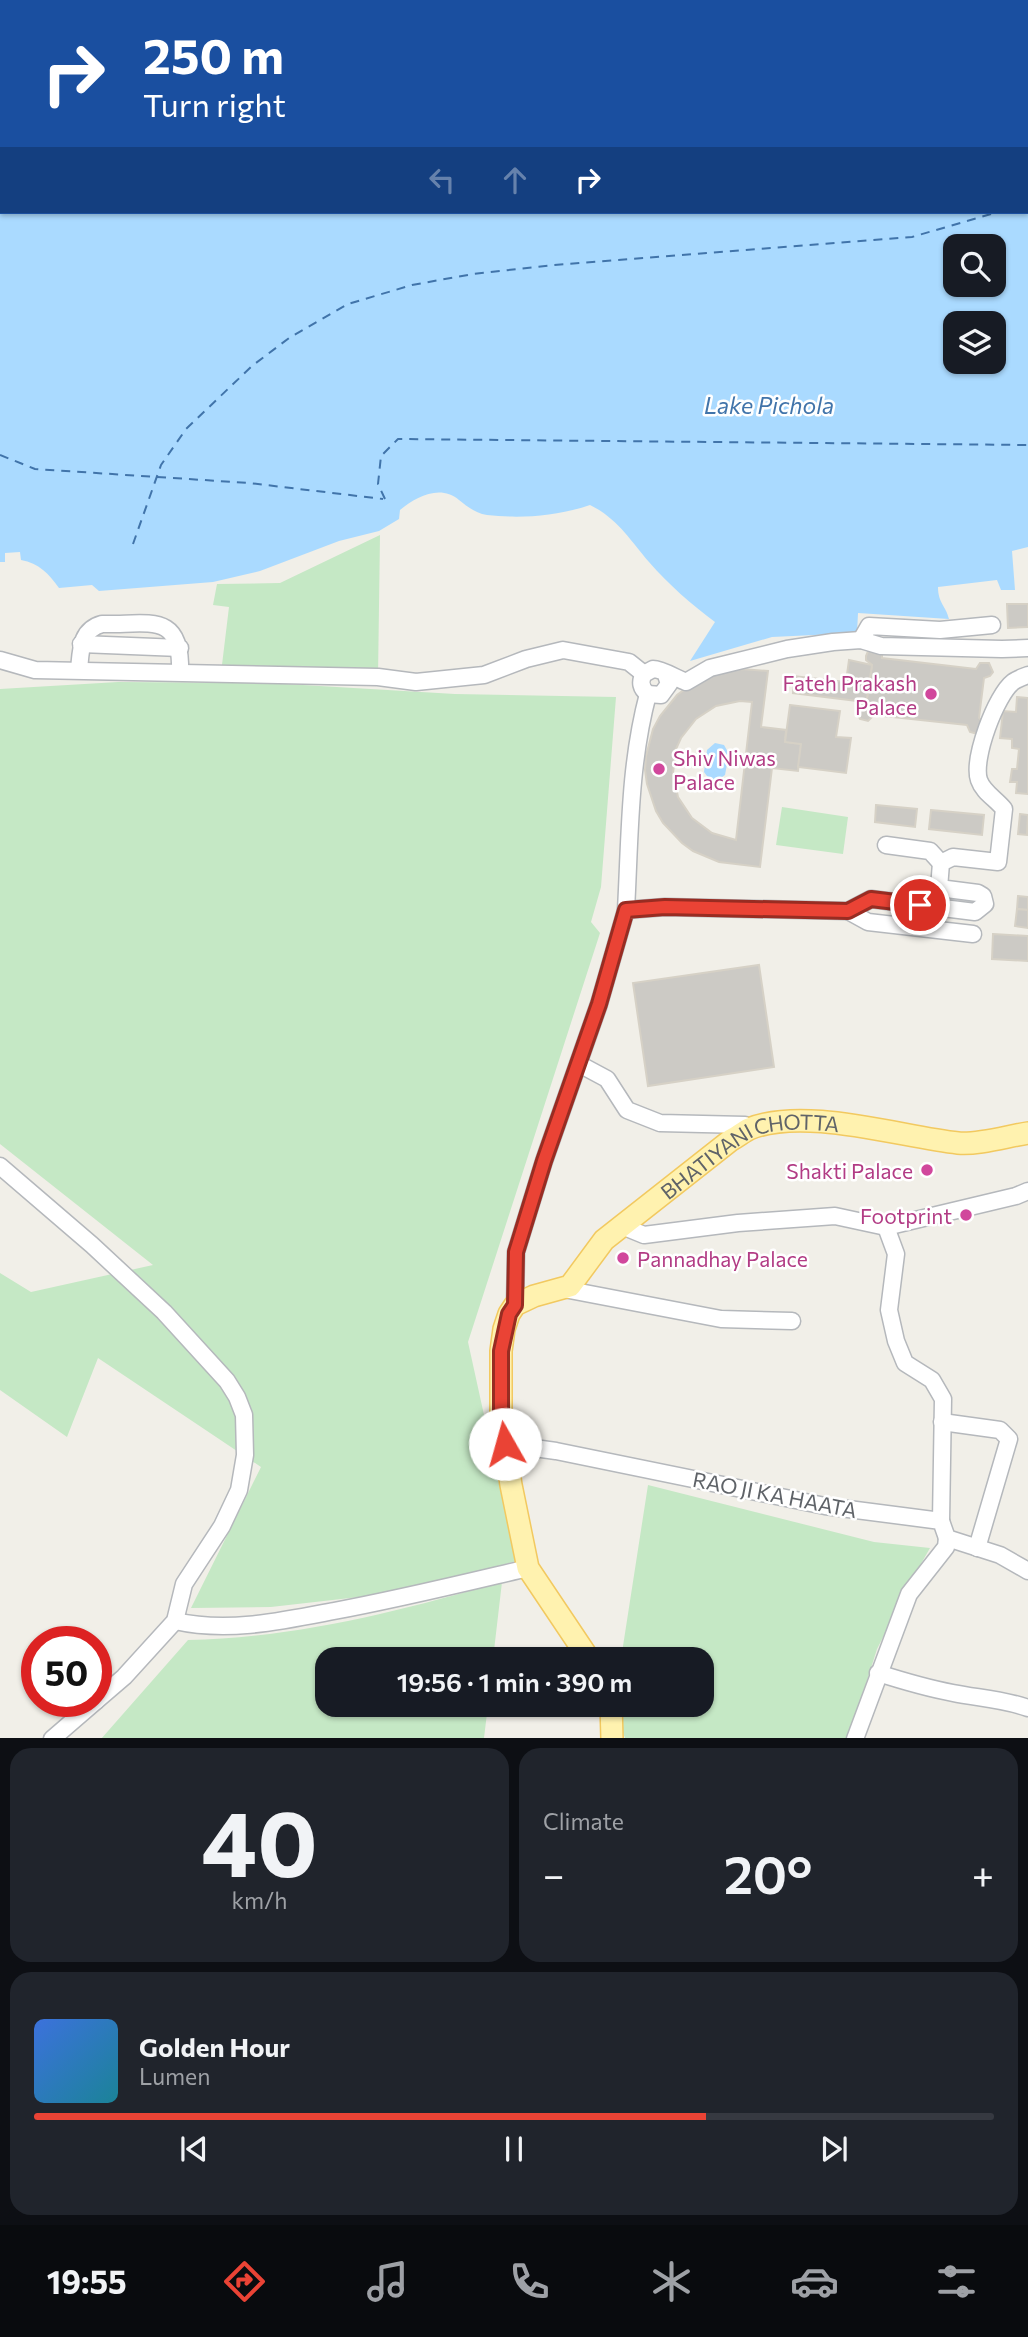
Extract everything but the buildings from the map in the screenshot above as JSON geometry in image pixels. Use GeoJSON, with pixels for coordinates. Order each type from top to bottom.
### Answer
{"type":"FeatureCollection","features":[{"type":"Feature","properties":{"kind":"main road","name":"BHATIYANI CHOTTA"},"geometry":{"type":"LineString","coordinates":[[564,1289],[581,1274],[596,1247],[731,1140],[750,1129],[777,1123],[810,1121],[962,1143],[1028,1133]]}},
{"type":"Feature","properties":{"kind":"main road"},"geometry":{"type":"LineString","coordinates":[[564,1289],[534,1296],[515,1305],[509,1314],[501,1351],[501,1416],[528,1568],[581,1647]]}},
{"type":"Feature","properties":{"kind":"main road"},"geometry":{"type":"LineString","coordinates":[[611,1717],[612,1738]]}},
{"type":"Feature","properties":{"kind":"street"},"geometry":{"type":"LineString","coordinates":[[79,670],[81,644],[89,630],[102,624],[156,625],[171,631],[180,648],[180,672]]}},
{"type":"Feature","properties":{"kind":"street"},"geometry":{"type":"LineString","coordinates":[[862,640],[869,626],[940,631],[992,625]]}},
{"type":"Feature","properties":{"kind":"street"},"geometry":{"type":"LineString","coordinates":[[640,727],[660,703],[686,682],[710,668],[757,656],[818,644],[862,640],[881,646],[1028,648]]}},
{"type":"Feature","properties":{"kind":"street"},"geometry":{"type":"LineString","coordinates":[[0,660],[35,670],[378,677],[416,682],[484,675],[526,659],[562,650],[629,662],[643,674]]}},
{"type":"Feature","properties":{"kind":"street"},"geometry":{"type":"LineString","coordinates":[[643,674],[657,668],[666,675],[686,682]]}},
{"type":"Feature","properties":{"kind":"street"},"geometry":{"type":"LineString","coordinates":[[515,1305],[516,1252],[544,1161],[579,1064],[626,910],[630,791],[648,694],[641,683],[643,674]]}},
{"type":"Feature","properties":{"kind":"street"},"geometry":{"type":"LineString","coordinates":[[648,694],[658,696],[665,691],[668,684],[666,675]]}},
{"type":"Feature","properties":{"kind":"street"},"geometry":{"type":"LineString","coordinates":[[941,863],[953,857],[998,862],[1004,809],[980,783],[978,759],[984,736],[1002,698],[1012,683],[1028,675]]}},
{"type":"Feature","properties":{"kind":"street"},"geometry":{"type":"LineString","coordinates":[[848,911],[871,899],[969,911],[981,909],[985,904],[983,896],[978,893],[939,888],[941,863],[930,851],[886,845]]}},
{"type":"Feature","properties":{"kind":"street"},"geometry":{"type":"LineString","coordinates":[[626,910],[665,907],[848,911],[868,922],[973,934]]}},
{"type":"Feature","properties":{"kind":"street"},"geometry":{"type":"LineString","coordinates":[[579,1064],[607,1079],[627,1110],[660,1124],[745,1125],[750,1129]]}},
{"type":"Feature","properties":{"kind":"street"},"geometry":{"type":"LineString","coordinates":[[0,1166],[101,1253],[164,1312],[227,1381],[244,1415],[245,1455],[239,1490],[222,1526],[184,1584],[175,1622],[112,1687]]}},
{"type":"Feature","properties":{"kind":"street"},"geometry":{"type":"LineString","coordinates":[[622,1226],[644,1235],[738,1223],[835,1216],[886,1227],[1028,1191]]}},
{"type":"Feature","properties":{"kind":"street"},"geometry":{"type":"LineString","coordinates":[[855,1738],[908,1594],[946,1546],[947,1538],[941,1521],[943,1399],[932,1380],[905,1363],[896,1341],[889,1310],[896,1254],[886,1227]]}},
{"type":"Feature","properties":{"kind":"street"},"geometry":{"type":"LineString","coordinates":[[564,1289],[721,1319],[792,1321]]}},
{"type":"Feature","properties":{"kind":"street"},"geometry":{"type":"LineString","coordinates":[[943,1422],[1000,1430],[1009,1438],[976,1548]]}},
{"type":"Feature","properties":{"kind":"street","name":"RAO JI KA HAATA"},"geometry":{"type":"LineString","coordinates":[[505,1444],[556,1451],[825,1506],[941,1521]]}},
{"type":"Feature","properties":{"kind":"street"},"geometry":{"type":"LineString","coordinates":[[947,1538],[1000,1555],[1028,1571]]}},
{"type":"Feature","properties":{"kind":"street"},"geometry":{"type":"LineString","coordinates":[[175,1622],[222,1627],[260,1624],[382,1602],[528,1568]]}},
{"type":"Feature","properties":{"kind":"street"},"geometry":{"type":"LineString","coordinates":[[878,1673],[908,1683],[1007,1700],[1028,1708]]}},
{"type":"Feature","properties":{"kind":"street"},"geometry":{"type":"LineString","coordinates":[[52,1738],[77,1717]]}},
{"type":"Feature","properties":{"kind":"green space"},"geometry":{"type":"Polygon","coordinates":[[[380,535],[378,677],[221,673],[229,607],[213,605],[217,584],[280,583],[380,535]]]}},
{"type":"Feature","properties":{"kind":"green space"},"geometry":{"type":"Polygon","coordinates":[[[118,682],[269,683],[455,694],[616,697],[601,887],[591,922],[600,933],[468,1342],[516,1561],[403,1592],[271,1607],[191,1608],[261,1467],[98,1358],[67,1437],[0,1390],[0,1273],[31,1292],[153,1265],[0,1144],[0,689],[118,682]]]}},
{"type":"Feature","properties":{"kind":"green space"},"geometry":{"type":"Polygon","coordinates":[[[782,807],[848,817],[843,854],[776,845],[782,807]]]}},
{"type":"Feature","properties":{"kind":"green space"},"geometry":{"type":"Polygon","coordinates":[[[648,1485],[874,1542],[930,1548],[877,1649],[849,1738],[625,1738],[618,1717],[714,1717],[714,1647],[623,1647],[648,1485]]]}},
{"type":"Feature","properties":{"kind":"green space"},"geometry":{"type":"Polygon","coordinates":[[[502,1582],[494,1647],[315,1647],[315,1717],[487,1717],[484,1738],[102,1738],[188,1640],[268,1634],[386,1613],[502,1582]]]}},
{"type":"Feature","properties":{"kind":"water","name":"Lake Pichola"},"geometry":{"type":"Polygon","coordinates":[[[0,214],[1028,214],[1028,547],[1012,551],[1015,590],[1001,590],[997,580],[938,587],[939,597],[949,619],[858,613],[857,633],[772,637],[690,661],[715,622],[672,586],[622,530],[600,510],[590,505],[539,516],[487,515],[444,493],[428,494],[406,505],[400,510],[399,519],[379,531],[339,541],[260,571],[213,582],[99,591],[92,585],[59,588],[43,570],[21,560],[20,552],[5,553],[5,562],[0,562],[0,214]]]}},
{"type":"Feature","properties":{"kind":"water"},"geometry":{"type":"Polygon","coordinates":[[[715,743],[724,745],[729,754],[725,775],[716,781],[710,780],[704,772],[707,750],[715,743]]]}},
{"type":"Feature","properties":{"kind":"ferry route"},"geometry":{"type":"LineString","coordinates":[[133,544],[161,465],[186,429],[252,366],[289,338],[348,304],[412,285],[473,274],[554,265],[912,237],[991,214]]}},
{"type":"Feature","properties":{"kind":"ferry route"},"geometry":{"type":"LineString","coordinates":[[385,499],[378,484],[381,456],[398,439],[1028,445]]}},
{"type":"Feature","properties":{"kind":"ferry route"},"geometry":{"type":"LineString","coordinates":[[0,455],[35,469],[249,483],[383,499]]}},
{"type":"Feature","properties":{"kind":"place","name":"Fateh Prakash Palace"},"geometry":{"type":"Point","coordinates":[931,694]}},
{"type":"Feature","properties":{"kind":"place","name":"Shiv Niwas Palace"},"geometry":{"type":"Point","coordinates":[659,769]}},
{"type":"Feature","properties":{"kind":"place","name":"Shakti Palace"},"geometry":{"type":"Point","coordinates":[927,1170]}},
{"type":"Feature","properties":{"kind":"place","name":"Footprint"},"geometry":{"type":"Point","coordinates":[966,1215]}},
{"type":"Feature","properties":{"kind":"place","name":"Pannadhay Palace"},"geometry":{"type":"Point","coordinates":[623,1258]}},
{"type":"Feature","properties":{"kind":"route"},"geometry":{"type":"LineString","coordinates":[[505,1444],[501,1416],[501,1351],[504,1329],[515,1305],[516,1252],[544,1161],[599,1004],[626,910],[665,907],[848,911],[871,899],[920,905]]}}]}
